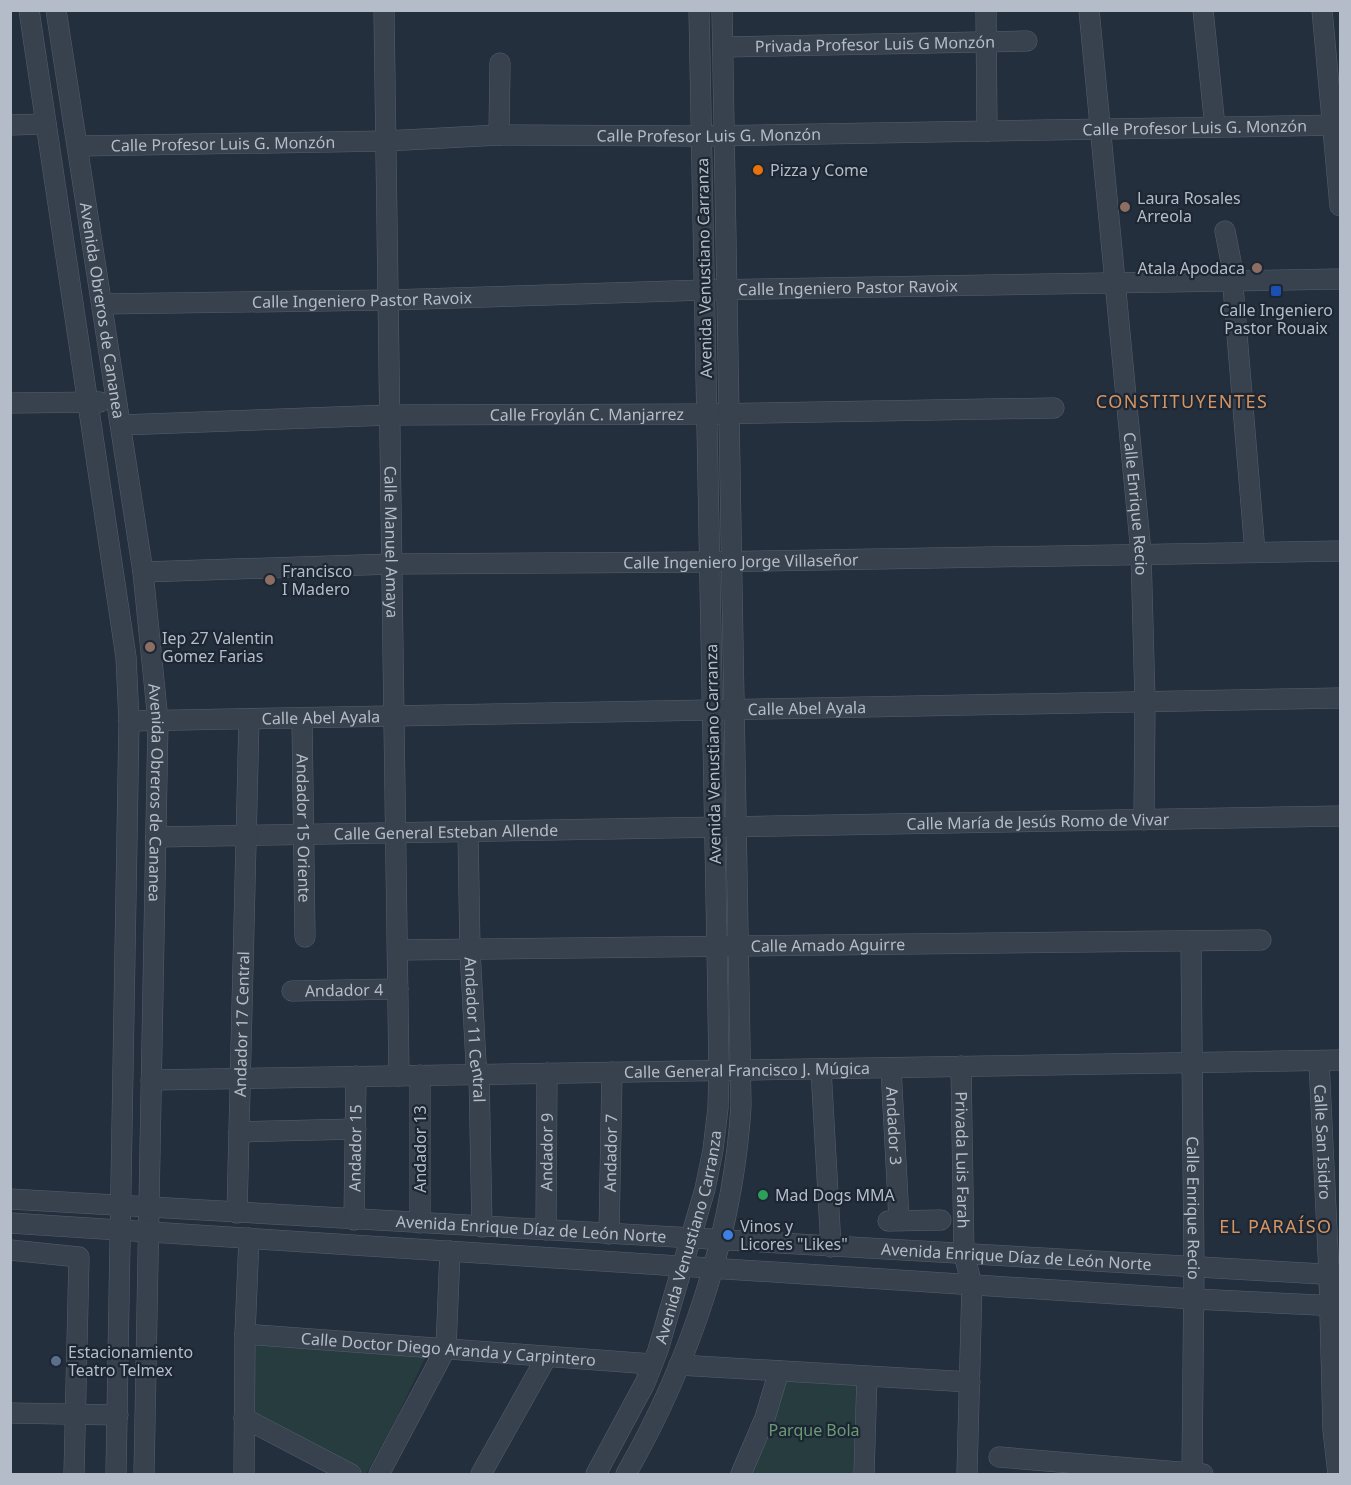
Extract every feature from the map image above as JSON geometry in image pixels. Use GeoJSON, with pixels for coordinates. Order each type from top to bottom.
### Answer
{"type":"FeatureCollection","features":[{"type":"Feature","properties":{"kind":"street","name":"Avenida Obreros de Cananea"},"geometry":{"type":"LineString","coordinates":[[29,10],[126,657],[129,721],[117,1469]]}},
{"type":"Feature","properties":{"kind":"street","name":"Avenida Obreros de Cananea"},"geometry":{"type":"LineString","coordinates":[[56,10],[79,146],[143,572],[159,721],[148,1232],[147,1473]]}},
{"type":"Feature","properties":{"kind":"street","name":"Calle Manuel Amaya"},"geometry":{"type":"LineString","coordinates":[[384,10],[399,1076]]}},
{"type":"Feature","properties":{"kind":"street","name":"Avenida Venustiano Carranza"},"geometry":{"type":"LineString","coordinates":[[596,1474],[621,1430],[652,1364],[684,1265],[713,1150],[719,1070],[699,10]]}},
{"type":"Feature","properties":{"kind":"street","name":"Avenida Venustiano Carranza"},"geometry":{"type":"LineString","coordinates":[[626,1474],[652,1428],[679,1365],[713,1267],[739,1138],[741,1070],[737,946],[723,10]]}},
{"type":"Feature","properties":{"kind":"street"},"geometry":{"type":"LineString","coordinates":[[986,10],[987,131]]}},
{"type":"Feature","properties":{"kind":"street","name":"Calle Enrique Recio"},"geometry":{"type":"LineString","coordinates":[[1089,10],[1141,553],[1145,701],[1144,820]]}},
{"type":"Feature","properties":{"kind":"street"},"geometry":{"type":"LineString","coordinates":[[1203,10],[1215,127]]}},
{"type":"Feature","properties":{"kind":"street"},"geometry":{"type":"LineString","coordinates":[[1322,10],[1337,125],[1341,206]]}},
{"type":"Feature","properties":{"kind":"street","name":"Privada Profesor Luis G Monzón"},"geometry":{"type":"LineString","coordinates":[[723,47],[1027,41]]}},
{"type":"Feature","properties":{"kind":"street"},"geometry":{"type":"LineString","coordinates":[[499,135],[500,63]]}},
{"type":"Feature","properties":{"kind":"street"},"geometry":{"type":"LineString","coordinates":[[10,125],[46,124]]}},
{"type":"Feature","properties":{"kind":"street","name":"Calle Profesor Luis G. Monzón"},"geometry":{"type":"LineString","coordinates":[[79,146],[386,141],[499,135],[724,136],[1337,125]]}},
{"type":"Feature","properties":{"kind":"street"},"geometry":{"type":"LineString","coordinates":[[1226,231],[1254,552]]}},
{"type":"Feature","properties":{"kind":"street","name":"Calle Ingeniero Pastor Ravoix"},"geometry":{"type":"LineString","coordinates":[[102,304],[388,300],[727,289],[1341,279]]}},
{"type":"Feature","properties":{"kind":"street"},"geometry":{"type":"LineString","coordinates":[[10,403],[117,401]]}},
{"type":"Feature","properties":{"kind":"street","name":"Calle Froylán C. Manjarrez"},"geometry":{"type":"LineString","coordinates":[[121,425],[390,415],[729,414],[1054,408]]}},
{"type":"Feature","properties":{"kind":"street","name":"Calle Ingeniero Jorge Villaseñor"},"geometry":{"type":"LineString","coordinates":[[143,572],[392,564],[710,562],[1341,551]]}},
{"type":"Feature","properties":{"kind":"street","name":"Calle Abel Ayala"},"geometry":{"type":"LineString","coordinates":[[129,721],[1341,698]]}},
{"type":"Feature","properties":{"kind":"street","name":"Andador 15 Oriente"},"geometry":{"type":"LineString","coordinates":[[302,718],[305,937]]}},
{"type":"Feature","properties":{"kind":"street","name":"Andador 17 Central"},"geometry":{"type":"LineString","coordinates":[[237,1213],[249,719]]}},
{"type":"Feature","properties":{"kind":"street","name":"Calle María de Jesús Romo de Vivar"},"geometry":{"type":"LineString","coordinates":[[735,827],[1341,816]]}},
{"type":"Feature","properties":{"kind":"street","name":"Calle General Esteban Allende"},"geometry":{"type":"LineString","coordinates":[[156,837],[735,827]]}},
{"type":"Feature","properties":{"kind":"street","name":"Andador 11 Central"},"geometry":{"type":"LineString","coordinates":[[468,832],[470,950],[476,1064],[479,1074],[482,1227]]}},
{"type":"Feature","properties":{"kind":"street","name":"Calle Amado Aguirre"},"geometry":{"type":"LineString","coordinates":[[398,951],[1261,940]]}},
{"type":"Feature","properties":{"kind":"street","name":"Calle Enrique Recio"},"geometry":{"type":"LineString","coordinates":[[1191,941],[1194,1063],[1196,1474]]}},
{"type":"Feature","properties":{"kind":"street","name":"Andador 4"},"geometry":{"type":"LineString","coordinates":[[292,991],[398,989]]}},
{"type":"Feature","properties":{"kind":"street","name":"Calle General Francisco J. Múgica"},"geometry":{"type":"LineString","coordinates":[[151,1080],[1341,1060]]}},
{"type":"Feature","properties":{"kind":"street","name":"Calle San Isidro"},"geometry":{"type":"LineString","coordinates":[[1319,1061],[1335,1275],[1338,1474]]}},
{"type":"Feature","properties":{"kind":"street","name":"Privada Luis Farah"},"geometry":{"type":"LineString","coordinates":[[961,1066],[964,1255],[972,1284],[967,1474]]}},
{"type":"Feature","properties":{"kind":"street","name":"Andador 3"},"geometry":{"type":"LineString","coordinates":[[891,1068],[900,1220],[916,1252]]}},
{"type":"Feature","properties":{"kind":"street"},"geometry":{"type":"LineString","coordinates":[[821,1069],[831,1247]]}},
{"type":"Feature","properties":{"kind":"street","name":"Andador 7"},"geometry":{"type":"LineString","coordinates":[[609,1234],[612,1072]]}},
{"type":"Feature","properties":{"kind":"street","name":"Andador 9"},"geometry":{"type":"LineString","coordinates":[[546,1230],[547,1073]]}},
{"type":"Feature","properties":{"kind":"street","name":"Andador 13"},"geometry":{"type":"LineString","coordinates":[[420,1075],[420,1223]]}},
{"type":"Feature","properties":{"kind":"street","name":"Andador 15"},"geometry":{"type":"LineString","coordinates":[[354,1220],[356,1076]]}},
{"type":"Feature","properties":{"kind":"street"},"geometry":{"type":"LineString","coordinates":[[239,1132],[356,1129]]}},
{"type":"Feature","properties":{"kind":"street","name":"Avenida Enrique Díaz de León Norte"},"geometry":{"type":"LineString","coordinates":[[10,1199],[1335,1275]]}},
{"type":"Feature","properties":{"kind":"street"},"geometry":{"type":"LineString","coordinates":[[900,1220],[941,1220]]}},
{"type":"Feature","properties":{"kind":"street","name":"Avenida Enrique Díaz de León Norte"},"geometry":{"type":"LineString","coordinates":[[10,1223],[1194,1299],[1335,1305]]}},
{"type":"Feature","properties":{"kind":"street"},"geometry":{"type":"LineString","coordinates":[[244,1474],[244,1334],[249,1238]]}},
{"type":"Feature","properties":{"kind":"street"},"geometry":{"type":"LineString","coordinates":[[10,1250],[80,1257],[74,1474]]}},
{"type":"Feature","properties":{"kind":"street"},"geometry":{"type":"LineString","coordinates":[[379,1474],[446,1348],[450,1251]]}},
{"type":"Feature","properties":{"kind":"street","name":"Calle Doctor Diego Aranda y Carpintero"},"geometry":{"type":"LineString","coordinates":[[244,1334],[652,1364]]}},
{"type":"Feature","properties":{"kind":"street"},"geometry":{"type":"LineString","coordinates":[[481,1474],[546,1358]]}},
{"type":"Feature","properties":{"kind":"street"},"geometry":{"type":"LineString","coordinates":[[679,1365],[970,1382]]}},
{"type":"Feature","properties":{"kind":"street"},"geometry":{"type":"LineString","coordinates":[[741,1474],[765,1418],[779,1371]]}},
{"type":"Feature","properties":{"kind":"street"},"geometry":{"type":"LineString","coordinates":[[864,1474],[867,1377]]}},
{"type":"Feature","properties":{"kind":"street"},"geometry":{"type":"LineString","coordinates":[[10,1413],[118,1415]]}},
{"type":"Feature","properties":{"kind":"street"},"geometry":{"type":"LineString","coordinates":[[244,1418],[351,1474]]}},
{"type":"Feature","properties":{"kind":"street"},"geometry":{"type":"LineString","coordinates":[[999,1457],[1196,1474]]}},
{"type":"Feature","properties":{"kind":"street"},"geometry":{"type":"LineString","coordinates":[[117,1469],[147,1473]]}},
{"type":"Feature","properties":{"kind":"green space"},"geometry":{"type":"Polygon","coordinates":[[[248,1342],[426,1356],[395,1421],[364,1474],[247,1414],[248,1342]]]}},
{"type":"Feature","properties":{"kind":"green space","name":"Parque Bola"},"geometry":{"type":"Polygon","coordinates":[[[784,1377],[859,1383],[856,1474],[751,1474],[784,1377]]]}},
{"type":"Feature","properties":{"kind":"place","name":"Pizza y Come"},"geometry":{"type":"Point","coordinates":[758,170]}},
{"type":"Feature","properties":{"kind":"place","name":"Laura Rosales Arreola"},"geometry":{"type":"Point","coordinates":[1125,207]}},
{"type":"Feature","properties":{"kind":"place","name":"Atala Apodaca"},"geometry":{"type":"Point","coordinates":[1257,268]}},
{"type":"Feature","properties":{"kind":"place","name":"Calle Ingeniero Pastor Rouaix"},"geometry":{"type":"Point","coordinates":[1276,291]}},
{"type":"Feature","properties":{"kind":"place","name":"Francisco I Madero"},"geometry":{"type":"Point","coordinates":[270,580]}},
{"type":"Feature","properties":{"kind":"place","name":"Iep 27 Valentin Gomez Farias"},"geometry":{"type":"Point","coordinates":[150,647]}},
{"type":"Feature","properties":{"kind":"place","name":"Mad Dogs MMA"},"geometry":{"type":"Point","coordinates":[763,1195]}},
{"type":"Feature","properties":{"kind":"place","name":"Vinos y Licores \"Likes\""},"geometry":{"type":"Point","coordinates":[728,1235]}},
{"type":"Feature","properties":{"kind":"place","name":"Estacionamiento Teatro Telmex"},"geometry":{"type":"Point","coordinates":[56,1361]}},
{"type":"Feature","properties":{"kind":"district","name":"CONSTITUYENTES"},"geometry":{"type":"Point","coordinates":[1182,401]}},
{"type":"Feature","properties":{"kind":"district","name":"EL PARAÍSO"},"geometry":{"type":"Point","coordinates":[1276,1226]}}]}
